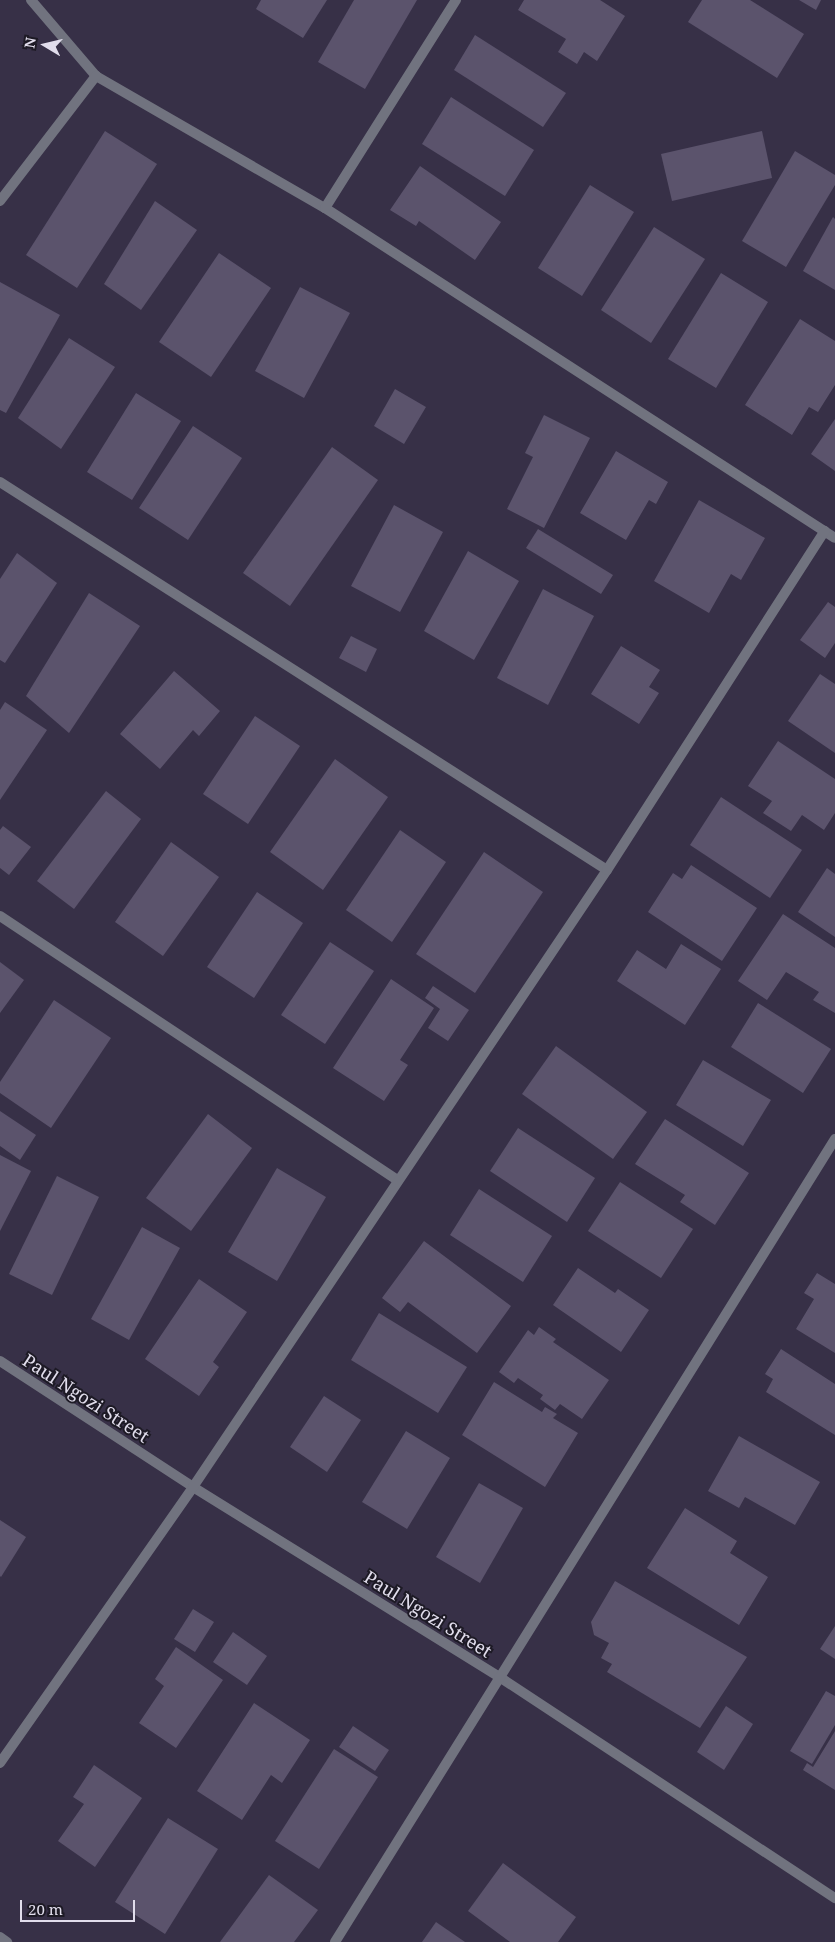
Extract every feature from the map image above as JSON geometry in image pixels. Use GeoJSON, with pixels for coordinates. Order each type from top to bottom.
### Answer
{"type":"FeatureCollection","features":[{"type":"Feature","properties":{"kind":"street"},"geometry":{"type":"LineString","coordinates":[[31,0],[96,76],[324,208],[835,538]]}},
{"type":"Feature","properties":{"kind":"street"},"geometry":{"type":"LineString","coordinates":[[324,208],[456,0]]}},
{"type":"Feature","properties":{"kind":"street"},"geometry":{"type":"LineString","coordinates":[[0,201],[96,76]]}},
{"type":"Feature","properties":{"kind":"street"},"geometry":{"type":"LineString","coordinates":[[0,482],[607,870]]}},
{"type":"Feature","properties":{"kind":"street"},"geometry":{"type":"LineString","coordinates":[[0,1763],[193,1487],[397,1180],[607,870],[825,531]]}},
{"type":"Feature","properties":{"kind":"street"},"geometry":{"type":"LineString","coordinates":[[0,916],[397,1180]]}},
{"type":"Feature","properties":{"kind":"street"},"geometry":{"type":"LineString","coordinates":[[335,1942],[835,1139]]}},
{"type":"Feature","properties":{"kind":"street","name":"Paul Ngozi Street"},"geometry":{"type":"LineString","coordinates":[[0,1362],[193,1487],[501,1678],[835,1898]]}},
{"type":"Feature","properties":{"kind":"street"},"geometry":{"type":"LineString","coordinates":[[0,1937],[7,1942]]}},
{"type":"Feature","properties":{"kind":"building"},"geometry":{"type":"Polygon","coordinates":[[[261,0],[327,0],[303,38],[256,9],[261,0]]]}},
{"type":"Feature","properties":{"kind":"building"},"geometry":{"type":"Polygon","coordinates":[[[354,0],[417,0],[365,89],[318,62],[354,0]]]}},
{"type":"Feature","properties":{"kind":"building"},"geometry":{"type":"Polygon","coordinates":[[[524,0],[600,0],[625,16],[597,61],[584,52],[577,64],[558,52],[566,39],[518,10],[524,0]]]}},
{"type":"Feature","properties":{"kind":"building"},"geometry":{"type":"Polygon","coordinates":[[[702,0],[750,0],[804,34],[777,78],[688,22],[702,0]]]}},
{"type":"Feature","properties":{"kind":"building"},"geometry":{"type":"Polygon","coordinates":[[[799,0],[821,0],[816,10],[799,0]]]}},
{"type":"Feature","properties":{"kind":"building"},"geometry":{"type":"Polygon","coordinates":[[[475,35],[566,93],[543,127],[454,70],[475,35]]]}},
{"type":"Feature","properties":{"kind":"building"},"geometry":{"type":"Polygon","coordinates":[[[451,97],[534,150],[505,196],[422,144],[451,97]]]}},
{"type":"Feature","properties":{"kind":"building"},"geometry":{"type":"Polygon","coordinates":[[[105,131],[157,164],[77,288],[26,255],[105,131]]]}},
{"type":"Feature","properties":{"kind":"building"},"geometry":{"type":"Polygon","coordinates":[[[762,131],[772,178],[672,201],[661,154],[762,131]]]}},
{"type":"Feature","properties":{"kind":"building"},"geometry":{"type":"Polygon","coordinates":[[[795,151],[835,175],[835,185],[786,267],[742,241],[795,151]]]}},
{"type":"Feature","properties":{"kind":"building"},"geometry":{"type":"Polygon","coordinates":[[[420,166],[501,222],[475,260],[419,221],[416,226],[390,210],[420,166]]]}},
{"type":"Feature","properties":{"kind":"building"},"geometry":{"type":"Polygon","coordinates":[[[590,185],[634,212],[582,296],[538,268],[590,185]]]}},
{"type":"Feature","properties":{"kind":"building"},"geometry":{"type":"Polygon","coordinates":[[[155,201],[197,230],[141,310],[104,284],[155,201]]]}},
{"type":"Feature","properties":{"kind":"building"},"geometry":{"type":"Polygon","coordinates":[[[833,217],[835,219],[835,290],[803,271],[833,217]]]}},
{"type":"Feature","properties":{"kind":"building"},"geometry":{"type":"Polygon","coordinates":[[[654,227],[705,259],[651,343],[601,310],[654,227]]]}},
{"type":"Feature","properties":{"kind":"building"},"geometry":{"type":"Polygon","coordinates":[[[219,253],[271,288],[211,377],[159,342],[219,253]]]}},
{"type":"Feature","properties":{"kind":"building"},"geometry":{"type":"Polygon","coordinates":[[[721,273],[768,302],[716,388],[668,359],[721,273]]]}},
{"type":"Feature","properties":{"kind":"building"},"geometry":{"type":"Polygon","coordinates":[[[0,282],[60,315],[6,413],[0,410],[0,282]]]}},
{"type":"Feature","properties":{"kind":"building"},"geometry":{"type":"Polygon","coordinates":[[[300,287],[350,313],[304,398],[255,371],[300,287]]]}},
{"type":"Feature","properties":{"kind":"building"},"geometry":{"type":"Polygon","coordinates":[[[800,319],[835,341],[835,385],[818,412],[809,407],[792,435],[745,405],[800,319]]]}},
{"type":"Feature","properties":{"kind":"building"},"geometry":{"type":"Polygon","coordinates":[[[69,338],[115,367],[61,449],[18,418],[69,338]]]}},
{"type":"Feature","properties":{"kind":"building"},"geometry":{"type":"Polygon","coordinates":[[[395,389],[426,407],[404,444],[374,426],[395,389]]]}},
{"type":"Feature","properties":{"kind":"building"},"geometry":{"type":"Polygon","coordinates":[[[136,393],[181,421],[132,500],[87,472],[136,393]]]}},
{"type":"Feature","properties":{"kind":"building"},"geometry":{"type":"Polygon","coordinates":[[[544,415],[590,438],[544,528],[507,509],[533,457],[525,453],[544,415]]]}},
{"type":"Feature","properties":{"kind":"building"},"geometry":{"type":"Polygon","coordinates":[[[835,419],[835,471],[811,454],[835,419]]]}},
{"type":"Feature","properties":{"kind":"building"},"geometry":{"type":"Polygon","coordinates":[[[193,426],[242,458],[188,540],[139,508],[193,426]]]}},
{"type":"Feature","properties":{"kind":"building"},"geometry":{"type":"Polygon","coordinates":[[[332,447],[378,480],[290,606],[243,573],[332,447]]]}},
{"type":"Feature","properties":{"kind":"building"},"geometry":{"type":"Polygon","coordinates":[[[616,451],[668,482],[656,504],[649,500],[626,540],[580,513],[616,451]]]}},
{"type":"Feature","properties":{"kind":"building"},"geometry":{"type":"Polygon","coordinates":[[[699,500],[765,538],[741,580],[731,574],[709,613],[654,581],[699,500]]]}},
{"type":"Feature","properties":{"kind":"building"},"geometry":{"type":"Polygon","coordinates":[[[394,505],[443,532],[400,612],[351,586],[394,505]]]}},
{"type":"Feature","properties":{"kind":"building"},"geometry":{"type":"Polygon","coordinates":[[[538,529],[613,575],[601,594],[526,548],[538,529]]]}},
{"type":"Feature","properties":{"kind":"building"},"geometry":{"type":"Polygon","coordinates":[[[468,551],[519,581],[474,660],[424,631],[468,551]]]}},
{"type":"Feature","properties":{"kind":"building"},"geometry":{"type":"Polygon","coordinates":[[[17,553],[57,583],[5,663],[0,660],[0,579],[17,553]]]}},
{"type":"Feature","properties":{"kind":"building"},"geometry":{"type":"Polygon","coordinates":[[[543,589],[594,616],[548,705],[497,678],[543,589]]]}},
{"type":"Feature","properties":{"kind":"building"},"geometry":{"type":"Polygon","coordinates":[[[89,593],[140,626],[69,733],[26,696],[89,593]]]}},
{"type":"Feature","properties":{"kind":"building"},"geometry":{"type":"Polygon","coordinates":[[[828,602],[835,607],[835,643],[825,658],[800,640],[828,602]]]}},
{"type":"Feature","properties":{"kind":"building"},"geometry":{"type":"Polygon","coordinates":[[[351,636],[377,649],[366,672],[339,658],[351,636]]]}},
{"type":"Feature","properties":{"kind":"building"},"geometry":{"type":"Polygon","coordinates":[[[621,646],[660,670],[649,687],[659,693],[639,724],[591,694],[621,646]]]}},
{"type":"Feature","properties":{"kind":"building"},"geometry":{"type":"Polygon","coordinates":[[[174,671],[220,711],[199,736],[193,730],[160,769],[120,734],[174,671]]]}},
{"type":"Feature","properties":{"kind":"building"},"geometry":{"type":"Polygon","coordinates":[[[820,674],[835,684],[835,753],[788,721],[820,674]]]}},
{"type":"Feature","properties":{"kind":"building"},"geometry":{"type":"Polygon","coordinates":[[[5,702],[47,730],[0,800],[0,710],[5,702]]]}},
{"type":"Feature","properties":{"kind":"building"},"geometry":{"type":"Polygon","coordinates":[[[255,716],[300,746],[248,824],[203,794],[255,716]]]}},
{"type":"Feature","properties":{"kind":"building"},"geometry":{"type":"Polygon","coordinates":[[[778,741],[835,779],[835,813],[824,830],[802,815],[791,831],[763,813],[772,801],[748,786],[778,741]]]}},
{"type":"Feature","properties":{"kind":"building"},"geometry":{"type":"Polygon","coordinates":[[[335,759],[388,797],[323,890],[270,852],[335,759]]]}},
{"type":"Feature","properties":{"kind":"building"},"geometry":{"type":"Polygon","coordinates":[[[106,791],[141,819],[74,909],[37,881],[106,791]]]}},
{"type":"Feature","properties":{"kind":"building"},"geometry":{"type":"Polygon","coordinates":[[[721,797],[802,850],[770,898],[690,845],[721,797]]]}},
{"type":"Feature","properties":{"kind":"building"},"geometry":{"type":"Polygon","coordinates":[[[3,826],[31,847],[9,875],[0,868],[0,830],[3,826]]]}},
{"type":"Feature","properties":{"kind":"building"},"geometry":{"type":"Polygon","coordinates":[[[400,830],[446,862],[392,942],[346,910],[400,830]]]}},
{"type":"Feature","properties":{"kind":"building"},"geometry":{"type":"Polygon","coordinates":[[[171,842],[219,877],[163,956],[115,922],[171,842]]]}},
{"type":"Feature","properties":{"kind":"building"},"geometry":{"type":"Polygon","coordinates":[[[484,852],[543,892],[475,993],[416,954],[484,852]]]}},
{"type":"Feature","properties":{"kind":"building"},"geometry":{"type":"Polygon","coordinates":[[[691,865],[757,908],[722,961],[648,912],[673,873],[682,879],[691,865]]]}},
{"type":"Feature","properties":{"kind":"building"},"geometry":{"type":"Polygon","coordinates":[[[827,868],[835,874],[835,937],[798,912],[827,868]]]}},
{"type":"Feature","properties":{"kind":"building"},"geometry":{"type":"Polygon","coordinates":[[[257,892],[303,923],[254,998],[207,967],[257,892]]]}},
{"type":"Feature","properties":{"kind":"building"},"geometry":{"type":"Polygon","coordinates":[[[783,914],[835,948],[835,1013],[813,1000],[819,992],[786,972],[767,1000],[738,981],[783,914]]]}},
{"type":"Feature","properties":{"kind":"building"},"geometry":{"type":"Polygon","coordinates":[[[330,942],[374,971],[325,1044],[281,1015],[330,942]]]}},
{"type":"Feature","properties":{"kind":"building"},"geometry":{"type":"Polygon","coordinates":[[[681,944],[721,969],[685,1025],[617,981],[637,950],[666,969],[681,944]]]}},
{"type":"Feature","properties":{"kind":"building"},"geometry":{"type":"Polygon","coordinates":[[[0,962],[24,980],[0,1013],[0,962]]]}},
{"type":"Feature","properties":{"kind":"building"},"geometry":{"type":"Polygon","coordinates":[[[391,979],[434,1008],[400,1060],[408,1065],[384,1101],[333,1068],[391,979]]]}},
{"type":"Feature","properties":{"kind":"building"},"geometry":{"type":"Polygon","coordinates":[[[433,986],[469,1010],[448,1041],[428,1028],[440,1009],[425,998],[433,986]]]}},
{"type":"Feature","properties":{"kind":"building"},"geometry":{"type":"Polygon","coordinates":[[[54,1000],[111,1038],[51,1128],[0,1093],[0,1082],[54,1000]]]}},
{"type":"Feature","properties":{"kind":"building"},"geometry":{"type":"Polygon","coordinates":[[[758,1003],[831,1049],[803,1093],[731,1047],[758,1003]]]}},
{"type":"Feature","properties":{"kind":"building"},"geometry":{"type":"Polygon","coordinates":[[[556,1046],[647,1112],[613,1159],[522,1094],[556,1046]]]}},
{"type":"Feature","properties":{"kind":"building"},"geometry":{"type":"Polygon","coordinates":[[[703,1060],[771,1100],[743,1146],[676,1105],[703,1060]]]}},
{"type":"Feature","properties":{"kind":"building"},"geometry":{"type":"Polygon","coordinates":[[[0,1111],[36,1135],[20,1160],[0,1146],[0,1111]]]}},
{"type":"Feature","properties":{"kind":"building"},"geometry":{"type":"Polygon","coordinates":[[[208,1114],[252,1148],[191,1231],[146,1198],[208,1114]]]}},
{"type":"Feature","properties":{"kind":"building"},"geometry":{"type":"Polygon","coordinates":[[[665,1119],[749,1173],[715,1225],[680,1202],[685,1195],[635,1164],[665,1119]]]}},
{"type":"Feature","properties":{"kind":"building"},"geometry":{"type":"Polygon","coordinates":[[[518,1128],[595,1178],[567,1222],[490,1171],[518,1128]]]}},
{"type":"Feature","properties":{"kind":"building"},"geometry":{"type":"Polygon","coordinates":[[[0,1155],[31,1171],[0,1231],[0,1155]]]}},
{"type":"Feature","properties":{"kind":"building"},"geometry":{"type":"Polygon","coordinates":[[[277,1168],[326,1197],[277,1281],[228,1252],[277,1168]]]}},
{"type":"Feature","properties":{"kind":"building"},"geometry":{"type":"Polygon","coordinates":[[[57,1176],[99,1197],[52,1295],[9,1274],[57,1176]]]}},
{"type":"Feature","properties":{"kind":"building"},"geometry":{"type":"Polygon","coordinates":[[[620,1182],[693,1229],[661,1278],[588,1231],[620,1182]]]}},
{"type":"Feature","properties":{"kind":"building"},"geometry":{"type":"Polygon","coordinates":[[[479,1189],[552,1236],[523,1282],[450,1235],[479,1189]]]}},
{"type":"Feature","properties":{"kind":"building"},"geometry":{"type":"Polygon","coordinates":[[[142,1227],[180,1248],[129,1340],[91,1319],[142,1227]]]}},
{"type":"Feature","properties":{"kind":"building"},"geometry":{"type":"Polygon","coordinates":[[[424,1241],[511,1306],[477,1353],[408,1302],[400,1312],[382,1298],[424,1241]]]}},
{"type":"Feature","properties":{"kind":"building"},"geometry":{"type":"Polygon","coordinates":[[[578,1268],[615,1293],[618,1289],[649,1310],[621,1352],[553,1305],[578,1268]]]}},
{"type":"Feature","properties":{"kind":"building"},"geometry":{"type":"Polygon","coordinates":[[[817,1273],[835,1284],[835,1353],[796,1329],[814,1299],[804,1293],[817,1273]]]}},
{"type":"Feature","properties":{"kind":"building"},"geometry":{"type":"Polygon","coordinates":[[[199,1279],[247,1312],[213,1362],[219,1367],[199,1396],[145,1359],[199,1279]]]}},
{"type":"Feature","properties":{"kind":"building"},"geometry":{"type":"Polygon","coordinates":[[[379,1313],[467,1367],[438,1413],[351,1360],[379,1313]]]}},
{"type":"Feature","properties":{"kind":"building"},"geometry":{"type":"Polygon","coordinates":[[[539,1327],[556,1339],[553,1342],[609,1380],[582,1419],[560,1404],[555,1410],[540,1399],[543,1395],[518,1378],[514,1383],[499,1372],[528,1330],[534,1335],[539,1327]]]}},
{"type":"Feature","properties":{"kind":"building"},"geometry":{"type":"Polygon","coordinates":[[[781,1349],[835,1384],[835,1435],[766,1392],[773,1379],[765,1374],[781,1349]]]}},
{"type":"Feature","properties":{"kind":"building"},"geometry":{"type":"Polygon","coordinates":[[[494,1382],[542,1412],[545,1407],[557,1414],[553,1418],[578,1433],[545,1487],[462,1435],[494,1382]]]}},
{"type":"Feature","properties":{"kind":"building"},"geometry":{"type":"Polygon","coordinates":[[[324,1396],[361,1420],[327,1472],[290,1447],[324,1396]]]}},
{"type":"Feature","properties":{"kind":"building"},"geometry":{"type":"Polygon","coordinates":[[[406,1431],[450,1458],[407,1529],[362,1502],[406,1431]]]}},
{"type":"Feature","properties":{"kind":"building"},"geometry":{"type":"Polygon","coordinates":[[[739,1436],[820,1482],[795,1525],[745,1497],[739,1508],[708,1491],[739,1436]]]}},
{"type":"Feature","properties":{"kind":"building"},"geometry":{"type":"Polygon","coordinates":[[[479,1483],[523,1508],[480,1583],[436,1557],[479,1483]]]}},
{"type":"Feature","properties":{"kind":"building"},"geometry":{"type":"Polygon","coordinates":[[[685,1508],[737,1541],[730,1553],[768,1577],[739,1625],[647,1568],[685,1508]]]}},
{"type":"Feature","properties":{"kind":"building"},"geometry":{"type":"Polygon","coordinates":[[[0,1520],[26,1537],[1,1577],[0,1576],[0,1520]]]}},
{"type":"Feature","properties":{"kind":"building"},"geometry":{"type":"Polygon","coordinates":[[[615,1581],[747,1657],[700,1728],[607,1672],[612,1664],[601,1658],[609,1643],[594,1635],[591,1622],[615,1581]]]}},
{"type":"Feature","properties":{"kind":"building"},"geometry":{"type":"Polygon","coordinates":[[[193,1609],[214,1622],[195,1652],[174,1639],[193,1609]]]}},
{"type":"Feature","properties":{"kind":"building"},"geometry":{"type":"Polygon","coordinates":[[[835,1626],[835,1659],[820,1649],[835,1626]]]}},
{"type":"Feature","properties":{"kind":"building"},"geometry":{"type":"Polygon","coordinates":[[[233,1632],[267,1656],[247,1685],[213,1662],[233,1632]]]}},
{"type":"Feature","properties":{"kind":"building"},"geometry":{"type":"Polygon","coordinates":[[[176,1647],[223,1680],[176,1748],[139,1723],[164,1686],[155,1679],[176,1647]]]}},
{"type":"Feature","properties":{"kind":"building"},"geometry":{"type":"Polygon","coordinates":[[[826,1691],[835,1696],[835,1725],[812,1764],[790,1751],[826,1691]]]}},
{"type":"Feature","properties":{"kind":"building"},"geometry":{"type":"Polygon","coordinates":[[[254,1703],[310,1740],[282,1783],[271,1775],[242,1820],[197,1791],[254,1703]]]}},
{"type":"Feature","properties":{"kind":"building"},"geometry":{"type":"Polygon","coordinates":[[[726,1706],[753,1724],[724,1770],[697,1752],[726,1706]]]}},
{"type":"Feature","properties":{"kind":"building"},"geometry":{"type":"Polygon","coordinates":[[[353,1726],[389,1750],[375,1771],[339,1747],[353,1726]]]}},
{"type":"Feature","properties":{"kind":"building"},"geometry":{"type":"Polygon","coordinates":[[[835,1731],[835,1790],[803,1770],[807,1763],[813,1767],[835,1731]]]}},
{"type":"Feature","properties":{"kind":"building"},"geometry":{"type":"Polygon","coordinates":[[[334,1749],[378,1777],[319,1869],[275,1841],[334,1749]]]}},
{"type":"Feature","properties":{"kind":"building"},"geometry":{"type":"Polygon","coordinates":[[[94,1765],[142,1798],[95,1867],[58,1841],[84,1804],[73,1797],[94,1765]]]}},
{"type":"Feature","properties":{"kind":"building"},"geometry":{"type":"Polygon","coordinates":[[[168,1818],[218,1849],[165,1934],[115,1902],[168,1818]]]}},
{"type":"Feature","properties":{"kind":"building"},"geometry":{"type":"Polygon","coordinates":[[[503,1863],[576,1917],[558,1942],[510,1942],[468,1911],[503,1863]]]}},
{"type":"Feature","properties":{"kind":"building"},"geometry":{"type":"Polygon","coordinates":[[[269,1875],[318,1910],[294,1942],[220,1942],[269,1875]]]}},
{"type":"Feature","properties":{"kind":"building"},"geometry":{"type":"Polygon","coordinates":[[[436,1922],[465,1942],[422,1942],[436,1922]]]}}]}
